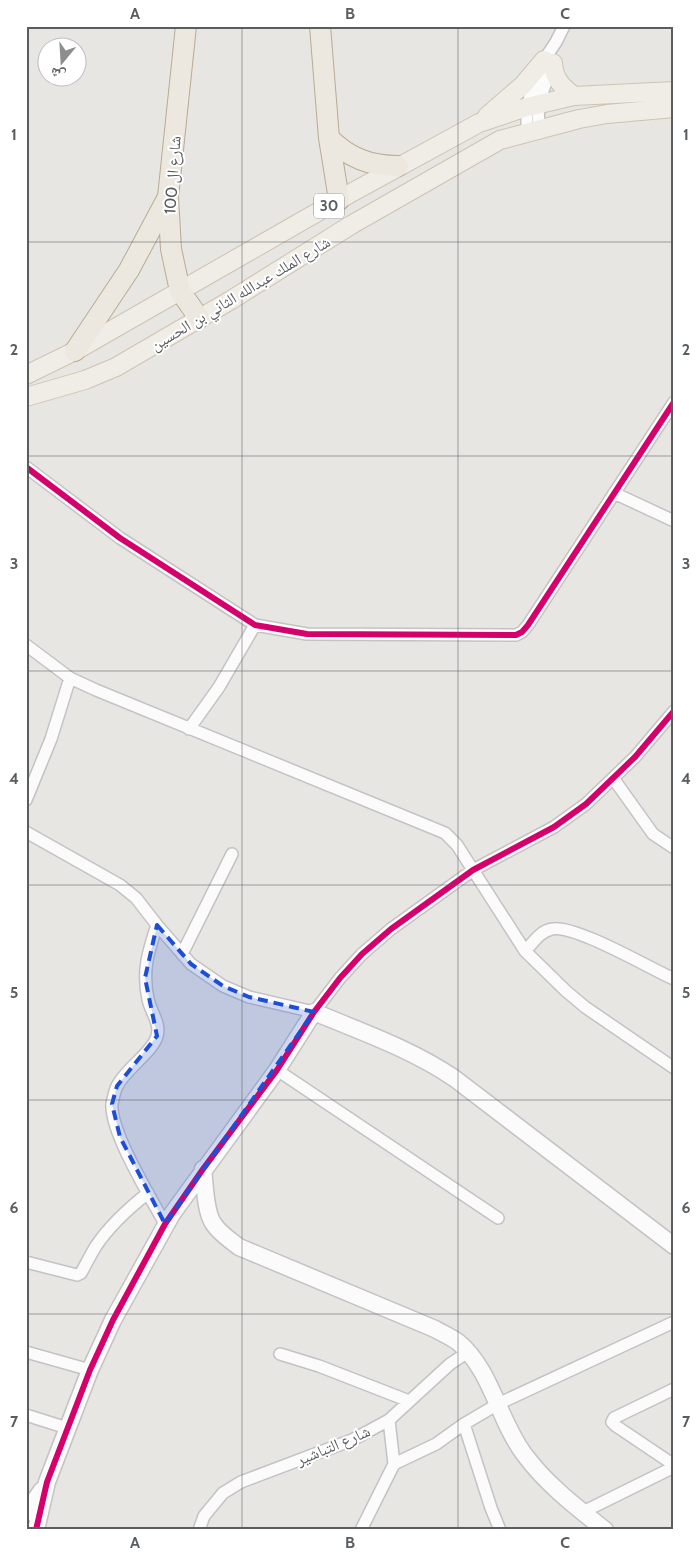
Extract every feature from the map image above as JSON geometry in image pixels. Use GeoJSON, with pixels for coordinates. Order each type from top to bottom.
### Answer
{"type":"FeatureCollection","features":[{"type":"Feature","properties":{"kind":"highway","name":"شارع ال 100"},"geometry":{"type":"LineString","coordinates":[[186,26],[168,197],[171,249],[180,291],[199,318]]}},
{"type":"Feature","properties":{"kind":"highway"},"geometry":{"type":"LineString","coordinates":[[320,26],[329,138],[339,200]]}},
{"type":"Feature","properties":{"kind":"highway"},"geometry":{"type":"LineString","coordinates":[[329,138],[340,149],[367,163],[382,166],[398,166]]}},
{"type":"Feature","properties":{"kind":"highway"},"geometry":{"type":"LineString","coordinates":[[75,351],[129,270],[168,197]]}},
{"type":"Feature","properties":{"kind":"main road"},"geometry":{"type":"LineString","coordinates":[[479,123],[549,61],[560,85],[574,96]]}},
{"type":"Feature","properties":{"kind":"main road","name":"شارع الملك عبدالله الثاني بن الحسين"},"geometry":{"type":"LineString","coordinates":[[26,375],[75,351],[398,166],[479,123],[533,105],[574,96],[674,91]]}},
{"type":"Feature","properties":{"kind":"main road","name":"شارع الملك عبدالله الثاني بن الحسين"},"geometry":{"type":"LineString","coordinates":[[26,397],[85,380],[116,367],[352,225],[500,140],[607,114],[674,108]]}},
{"type":"Feature","properties":{"kind":"main road"},"geometry":{"type":"LineString","coordinates":[[339,200],[352,225]]}},
{"type":"Feature","properties":{"kind":"street"},"geometry":{"type":"LineString","coordinates":[[533,132],[533,105],[556,42],[564,26]]}},
{"type":"Feature","properties":{"kind":"street"},"geometry":{"type":"LineString","coordinates":[[26,468],[120,538],[255,625],[306,634],[516,635],[522,632],[528,625],[674,402]]}},
{"type":"Feature","properties":{"kind":"street"},"geometry":{"type":"LineString","coordinates":[[614,493],[674,522]]}},
{"type":"Feature","properties":{"kind":"street"},"geometry":{"type":"LineString","coordinates":[[189,729],[219,687],[255,625]]}},
{"type":"Feature","properties":{"kind":"street"},"geometry":{"type":"LineString","coordinates":[[26,645],[70,678],[124,703],[445,833],[457,845],[525,951],[585,1007],[674,1068]]}},
{"type":"Feature","properties":{"kind":"street"},"geometry":{"type":"LineString","coordinates":[[26,800],[51,739],[70,678]]}},
{"type":"Feature","properties":{"kind":"street"},"geometry":{"type":"LineString","coordinates":[[36,1530],[47,1482],[90,1370],[113,1320],[165,1224],[203,1169],[277,1070],[314,1012],[340,978],[362,954],[391,929],[473,870],[554,827],[586,804],[635,757],[674,711]]}},
{"type":"Feature","properties":{"kind":"street"},"geometry":{"type":"LineString","coordinates":[[613,778],[654,834],[674,848]]}},
{"type":"Feature","properties":{"kind":"street"},"geometry":{"type":"LineString","coordinates":[[26,832],[120,885],[136,898],[156,925],[191,964],[223,986],[249,997],[314,1012],[408,1051],[441,1069],[674,1246]]}},
{"type":"Feature","properties":{"kind":"street"},"geometry":{"type":"LineString","coordinates":[[182,954],[232,854]]}},
{"type":"Feature","properties":{"kind":"street"},"geometry":{"type":"LineString","coordinates":[[156,925],[147,956],[145,978],[148,1002],[157,1027],[157,1036],[147,1052],[127,1071],[117,1086],[112,1104],[120,1137],[165,1224]]}},
{"type":"Feature","properties":{"kind":"street"},"geometry":{"type":"LineString","coordinates":[[525,951],[544,932],[553,928],[562,928],[586,936],[674,979]]}},
{"type":"Feature","properties":{"kind":"street"},"geometry":{"type":"LineString","coordinates":[[277,1070],[498,1218]]}},
{"type":"Feature","properties":{"kind":"street"},"geometry":{"type":"LineString","coordinates":[[203,1169],[208,1212],[212,1223],[225,1237],[239,1247],[435,1329],[458,1342],[468,1352],[480,1370],[523,1453],[558,1492],[605,1530]]}},
{"type":"Feature","properties":{"kind":"street"},"geometry":{"type":"LineString","coordinates":[[26,1262],[77,1275],[81,1273],[96,1246],[130,1207],[148,1193]]}},
{"type":"Feature","properties":{"kind":"street"},"geometry":{"type":"LineString","coordinates":[[394,1464],[436,1444],[464,1424],[498,1404],[674,1322]]}},
{"type":"Feature","properties":{"kind":"street"},"geometry":{"type":"LineString","coordinates":[[26,1352],[90,1370]]}},
{"type":"Feature","properties":{"kind":"street","name":"شارع التباشير"},"geometry":{"type":"LineString","coordinates":[[199,1530],[204,1516],[223,1493],[235,1486],[352,1440],[389,1420],[450,1364],[468,1352]]}},
{"type":"Feature","properties":{"kind":"street"},"geometry":{"type":"LineString","coordinates":[[280,1354],[319,1366],[409,1401]]}},
{"type":"Feature","properties":{"kind":"street"},"geometry":{"type":"LineString","coordinates":[[583,1512],[674,1466],[612,1422],[614,1418],[674,1389]]}},
{"type":"Feature","properties":{"kind":"street"},"geometry":{"type":"LineString","coordinates":[[26,1415],[68,1428]]}},
{"type":"Feature","properties":{"kind":"street"},"geometry":{"type":"LineString","coordinates":[[361,1530],[394,1464],[389,1420]]}},
{"type":"Feature","properties":{"kind":"street"},"geometry":{"type":"LineString","coordinates":[[464,1424],[490,1508],[500,1530]]}},
{"type":"Feature","properties":{"kind":"street"},"geometry":{"type":"LineString","coordinates":[[26,1513],[47,1482]]}},
{"type":"Feature","properties":{"kind":"highlighted area"},"geometry":{"type":"Polygon","coordinates":[[[157,925],[191,964],[223,986],[249,997],[314,1012],[165,1224],[120,1137],[112,1104],[117,1086],[157,1036],[145,978],[157,925]]]}},
{"type":"Feature","properties":{"kind":"cycle path"},"geometry":{"type":"LineString","coordinates":[[26,467],[120,538],[255,625],[307,634],[516,635],[522,632],[528,625],[674,402]]}},
{"type":"Feature","properties":{"kind":"cycle path"},"geometry":{"type":"LineString","coordinates":[[36,1530],[47,1482],[90,1370],[113,1320],[165,1224],[203,1169],[277,1070],[314,1012],[340,978],[362,954],[391,929],[473,870],[554,827],[586,804],[635,757],[674,711]]}}]}
